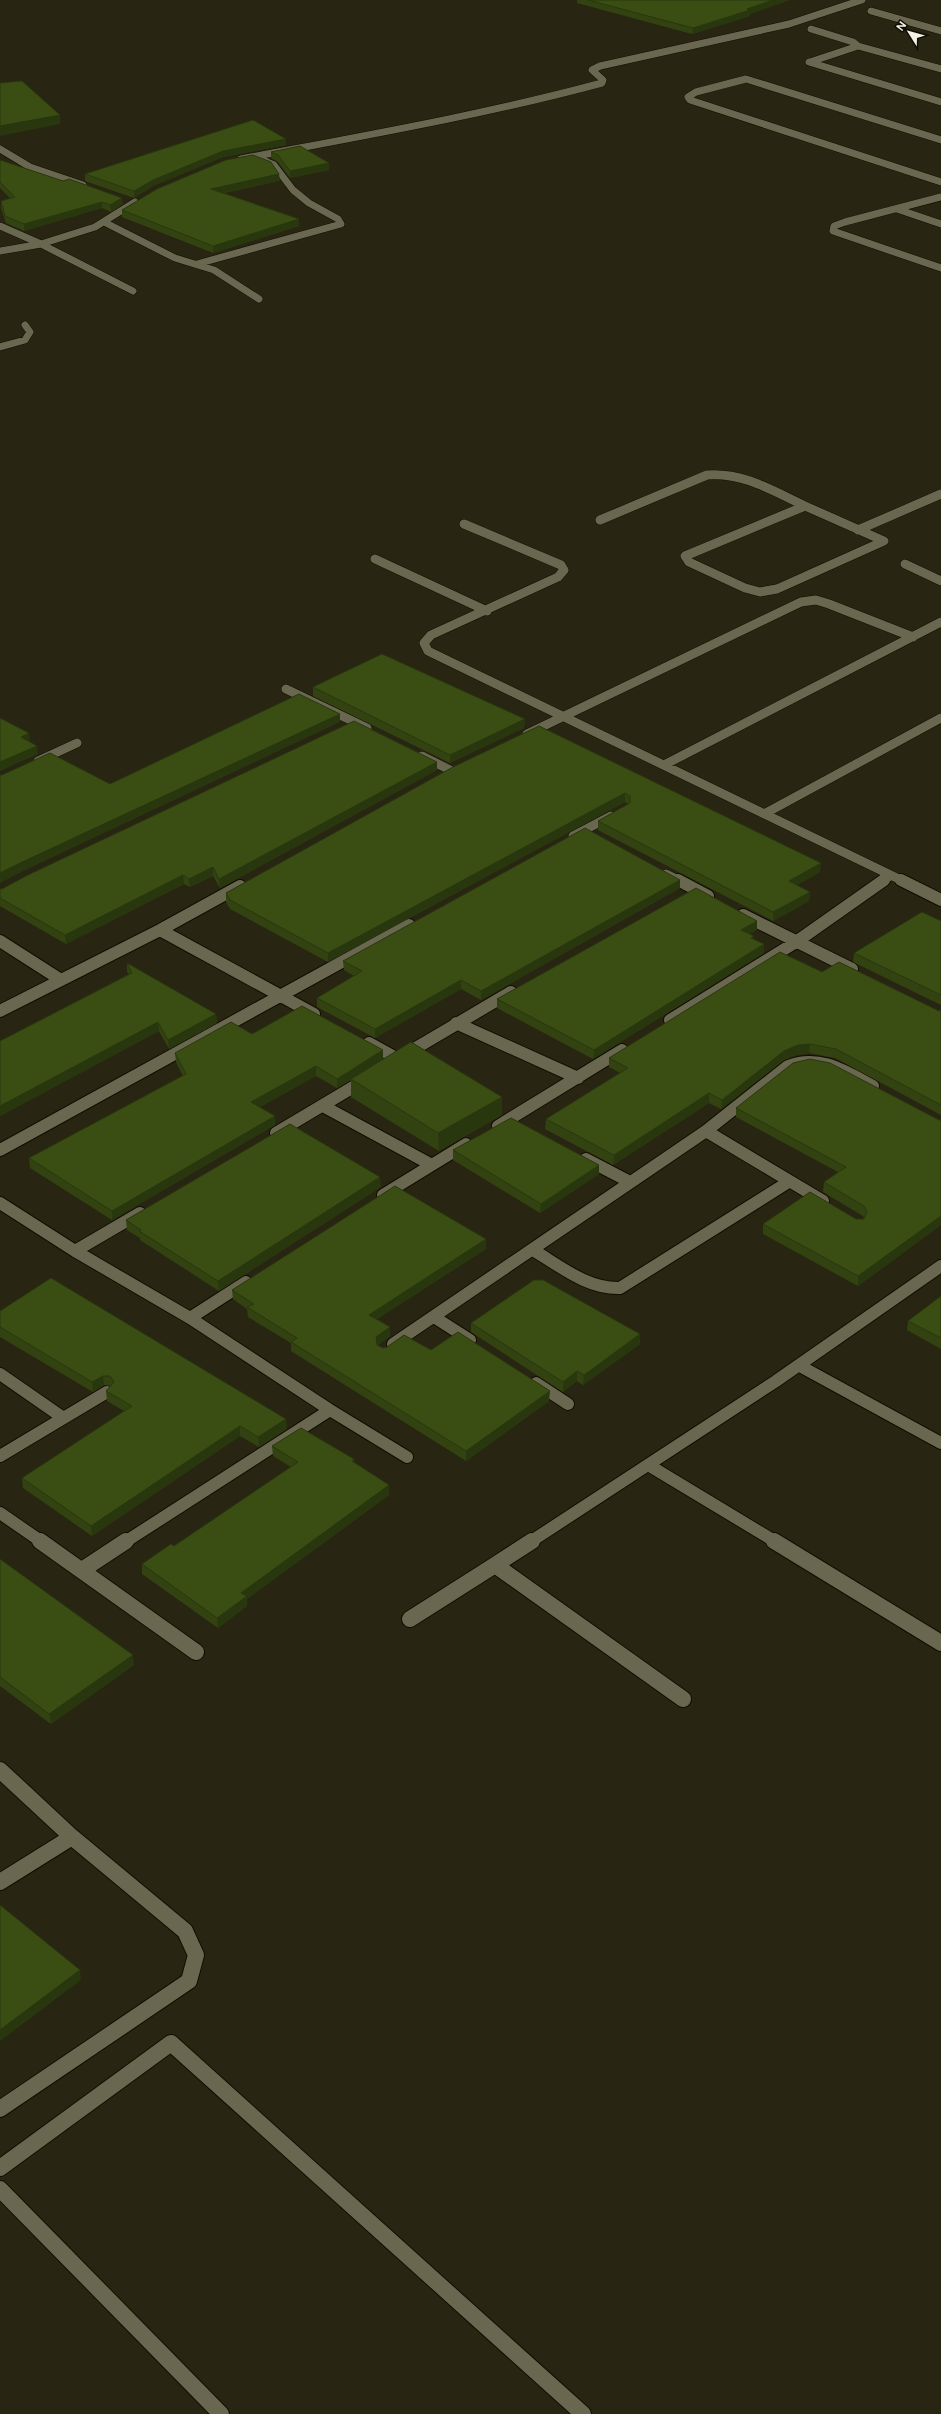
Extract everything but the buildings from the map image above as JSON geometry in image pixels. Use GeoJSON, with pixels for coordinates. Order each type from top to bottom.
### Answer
{"type":"FeatureCollection","features":[{"type":"Feature","properties":{"kind":"street"},"geometry":{"type":"LineString","coordinates":[[236,159],[255,157],[454,119],[539,100],[602,83],[603,80],[592,70],[600,66],[789,24],[862,0]]}},
{"type":"Feature","properties":{"kind":"street"},"geometry":{"type":"LineString","coordinates":[[871,11],[941,31]]}},
{"type":"Feature","properties":{"kind":"street"},"geometry":{"type":"LineString","coordinates":[[811,29],[853,42],[858,46],[941,70]]}},
{"type":"Feature","properties":{"kind":"street"},"geometry":{"type":"LineString","coordinates":[[858,46],[846,52],[808,62],[941,102]]}},
{"type":"Feature","properties":{"kind":"street"},"geometry":{"type":"LineString","coordinates":[[941,140],[746,79],[696,92],[688,97],[709,106],[941,182]]}},
{"type":"Feature","properties":{"kind":"street"},"geometry":{"type":"LineString","coordinates":[[0,149],[30,167],[89,187]]}},
{"type":"Feature","properties":{"kind":"street"},"geometry":{"type":"LineString","coordinates":[[197,264],[341,224],[338,219],[305,202],[281,178],[274,165],[255,157]]}},
{"type":"Feature","properties":{"kind":"street"},"geometry":{"type":"LineString","coordinates":[[941,197],[845,222],[834,226],[833,231],[941,268]]}},
{"type":"Feature","properties":{"kind":"street"},"geometry":{"type":"LineString","coordinates":[[0,251],[41,244],[104,222],[137,201],[126,200]]}},
{"type":"Feature","properties":{"kind":"street"},"geometry":{"type":"LineString","coordinates":[[896,209],[941,224]]}},
{"type":"Feature","properties":{"kind":"street"},"geometry":{"type":"LineString","coordinates":[[104,222],[175,258],[214,270],[259,299]]}},
{"type":"Feature","properties":{"kind":"street"},"geometry":{"type":"LineString","coordinates":[[0,226],[41,244],[133,291]]}},
{"type":"Feature","properties":{"kind":"street"},"geometry":{"type":"LineString","coordinates":[[0,347],[25,340],[30,332],[25,325]]}},
{"type":"Feature","properties":{"kind":"street"},"geometry":{"type":"LineString","coordinates":[[600,520],[707,475],[720,473],[734,475],[884,541],[777,588],[760,592],[745,588],[689,562],[685,556],[804,506]]}},
{"type":"Feature","properties":{"kind":"street"},"geometry":{"type":"LineString","coordinates":[[858,530],[941,494]]}},
{"type":"Feature","properties":{"kind":"street"},"geometry":{"type":"LineString","coordinates":[[464,524],[561,565],[564,570],[558,577],[487,611],[430,635],[424,643],[428,651],[562,718],[664,765],[941,900]]}},
{"type":"Feature","properties":{"kind":"street"},"geometry":{"type":"LineString","coordinates":[[375,559],[487,611]]}},
{"type":"Feature","properties":{"kind":"street"},"geometry":{"type":"LineString","coordinates":[[905,564],[941,580]]}},
{"type":"Feature","properties":{"kind":"street"},"geometry":{"type":"LineString","coordinates":[[520,737],[801,602],[816,600],[829,604],[913,637]]}},
{"type":"Feature","properties":{"kind":"street"},"geometry":{"type":"LineString","coordinates":[[664,765],[941,622]]}},
{"type":"Feature","properties":{"kind":"street"},"geometry":{"type":"LineString","coordinates":[[286,689],[375,733]]}},
{"type":"Feature","properties":{"kind":"street"},"geometry":{"type":"LineString","coordinates":[[764,814],[941,718]]}},
{"type":"Feature","properties":{"kind":"street"},"geometry":{"type":"LineString","coordinates":[[340,729],[355,722]]}},
{"type":"Feature","properties":{"kind":"street"},"geometry":{"type":"LineString","coordinates":[[28,765],[77,743]]}},
{"type":"Feature","properties":{"kind":"street"},"geometry":{"type":"LineString","coordinates":[[410,750],[454,768],[436,777]]}},
{"type":"Feature","properties":{"kind":"street"},"geometry":{"type":"LineString","coordinates":[[564,841],[618,812]]}},
{"type":"Feature","properties":{"kind":"street"},"geometry":{"type":"LineString","coordinates":[[585,830],[598,838]]}},
{"type":"Feature","properties":{"kind":"street"},"geometry":{"type":"LineString","coordinates":[[653,867],[715,900]]}},
{"type":"Feature","properties":{"kind":"street"},"geometry":{"type":"LineString","coordinates":[[657,1028],[796,942],[890,876]]}},
{"type":"Feature","properties":{"kind":"street"},"geometry":{"type":"LineString","coordinates":[[0,1011],[160,930],[249,880]]}},
{"type":"Feature","properties":{"kind":"street"},"geometry":{"type":"LineString","coordinates":[[681,897],[694,889]]}},
{"type":"Feature","properties":{"kind":"street"},"geometry":{"type":"LineString","coordinates":[[735,910],[865,976]]}},
{"type":"Feature","properties":{"kind":"street"},"geometry":{"type":"LineString","coordinates":[[0,1150],[418,920]]}},
{"type":"Feature","properties":{"kind":"street"},"geometry":{"type":"LineString","coordinates":[[160,930],[322,1018]]}},
{"type":"Feature","properties":{"kind":"street"},"geometry":{"type":"LineString","coordinates":[[0,941],[61,980]]}},
{"type":"Feature","properties":{"kind":"street"},"geometry":{"type":"LineString","coordinates":[[386,1067],[456,1023],[518,988]]}},
{"type":"Feature","properties":{"kind":"street"},"geometry":{"type":"LineString","coordinates":[[456,1023],[578,1078]]}},
{"type":"Feature","properties":{"kind":"street"},"geometry":{"type":"LineString","coordinates":[[356,1036],[398,1059]]}},
{"type":"Feature","properties":{"kind":"street"},"geometry":{"type":"LineString","coordinates":[[491,1130],[631,1045]]}},
{"type":"Feature","properties":{"kind":"street"},"geometry":{"type":"LineString","coordinates":[[383,1350],[533,1250],[706,1131],[788,1066],[801,1060],[816,1060],[832,1065],[881,1090]]}},
{"type":"Feature","properties":{"kind":"street"},"geometry":{"type":"LineString","coordinates":[[268,1138],[373,1075]]}},
{"type":"Feature","properties":{"kind":"street"},"geometry":{"type":"LineString","coordinates":[[323,1106],[430,1164]]}},
{"type":"Feature","properties":{"kind":"street"},"geometry":{"type":"LineString","coordinates":[[511,1119],[525,1126]]}},
{"type":"Feature","properties":{"kind":"street"},"geometry":{"type":"LineString","coordinates":[[706,1131],[834,1207]]}},
{"type":"Feature","properties":{"kind":"street"},"geometry":{"type":"LineString","coordinates":[[370,1203],[430,1164],[477,1138]]}},
{"type":"Feature","properties":{"kind":"street"},"geometry":{"type":"LineString","coordinates":[[574,1153],[630,1182]]}},
{"type":"Feature","properties":{"kind":"street"},"geometry":{"type":"LineString","coordinates":[[533,1250],[596,1286],[610,1290],[620,1288],[790,1181]]}},
{"type":"Feature","properties":{"kind":"street"},"geometry":{"type":"LineString","coordinates":[[0,1203],[75,1251],[190,1318],[330,1410],[407,1456]]}},
{"type":"Feature","properties":{"kind":"street"},"geometry":{"type":"LineString","coordinates":[[75,1251],[151,1207]]}},
{"type":"Feature","properties":{"kind":"street"},"geometry":{"type":"LineString","coordinates":[[410,1619],[650,1466],[800,1366],[941,1266]]}},
{"type":"Feature","properties":{"kind":"street"},"geometry":{"type":"LineString","coordinates":[[190,1318],[256,1275]]}},
{"type":"Feature","properties":{"kind":"street"},"geometry":{"type":"LineString","coordinates":[[434,1317],[481,1348]]}},
{"type":"Feature","properties":{"kind":"street"},"geometry":{"type":"LineString","coordinates":[[800,1366],[941,1443]]}},
{"type":"Feature","properties":{"kind":"street"},"geometry":{"type":"LineString","coordinates":[[0,1374],[62,1417]]}},
{"type":"Feature","properties":{"kind":"street"},"geometry":{"type":"LineString","coordinates":[[528,1378],[568,1404]]}},
{"type":"Feature","properties":{"kind":"street"},"geometry":{"type":"LineString","coordinates":[[0,1456],[62,1417],[107,1392]]}},
{"type":"Feature","properties":{"kind":"street"},"geometry":{"type":"LineString","coordinates":[[82,1570],[330,1410]]}},
{"type":"Feature","properties":{"kind":"street"},"geometry":{"type":"LineString","coordinates":[[650,1466],[941,1643]]}},
{"type":"Feature","properties":{"kind":"street"},"geometry":{"type":"LineString","coordinates":[[0,1513],[196,1652]]}},
{"type":"Feature","properties":{"kind":"street"},"geometry":{"type":"LineString","coordinates":[[495,1565],[684,1699]]}},
{"type":"Feature","properties":{"kind":"street"},"geometry":{"type":"LineString","coordinates":[[0,1770],[72,1837],[185,1931],[196,1955],[189,1981],[0,2109]]}},
{"type":"Feature","properties":{"kind":"street"},"geometry":{"type":"LineString","coordinates":[[0,1882],[72,1837]]}},
{"type":"Feature","properties":{"kind":"street"},"geometry":{"type":"LineString","coordinates":[[0,2168],[171,2043],[583,2414]]}},
{"type":"Feature","properties":{"kind":"street"},"geometry":{"type":"LineString","coordinates":[[0,2189],[221,2414]]}}]}
